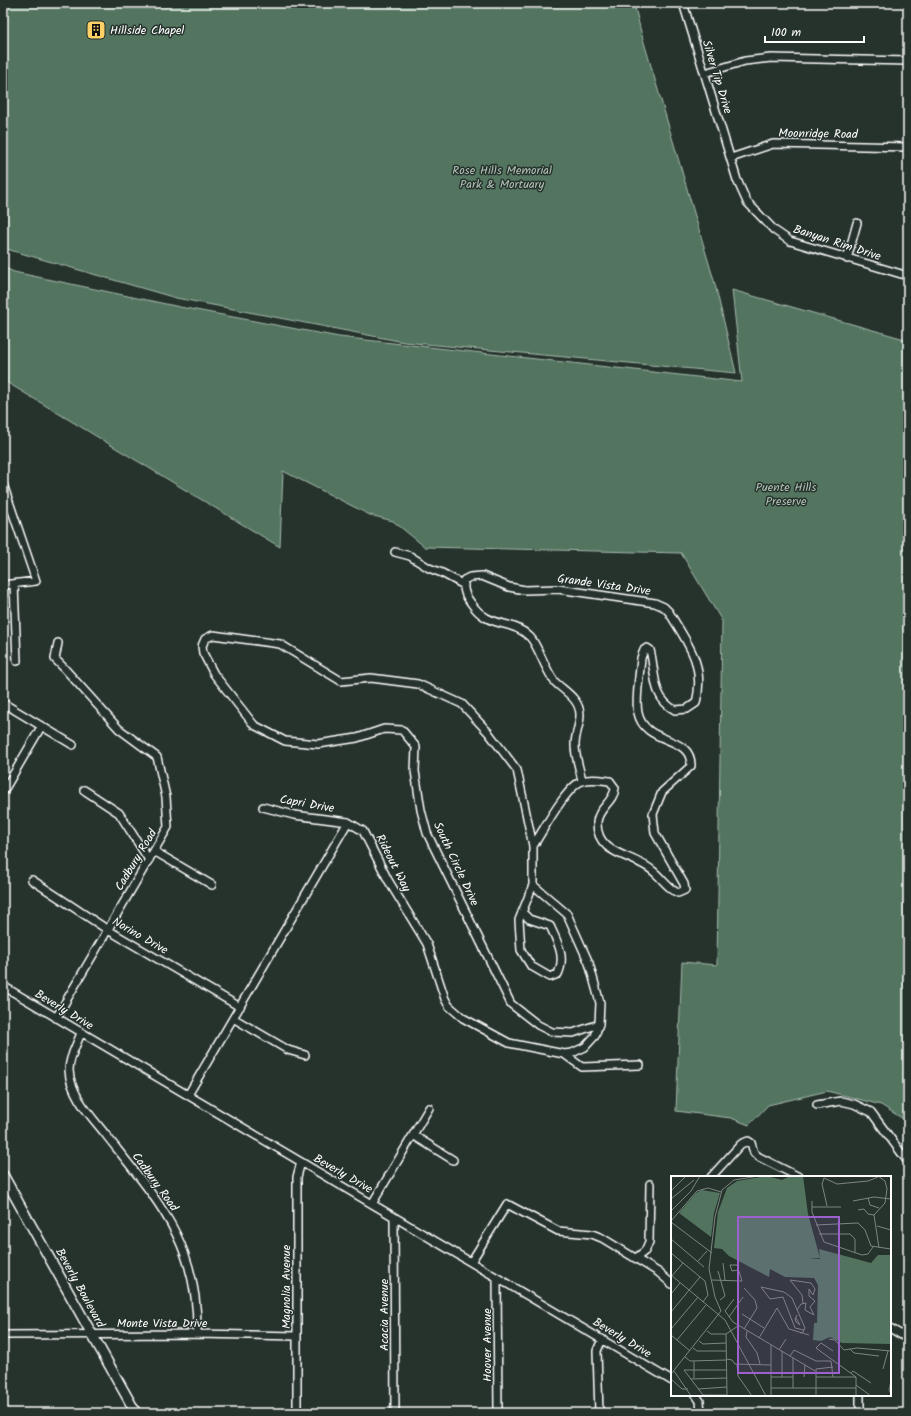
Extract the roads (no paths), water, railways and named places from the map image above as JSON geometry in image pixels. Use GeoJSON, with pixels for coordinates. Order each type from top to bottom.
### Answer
{"type":"FeatureCollection","features":[{"type":"Feature","properties":{"kind":"main road","name":"Beverly Boulevard"},"geometry":{"type":"LineString","coordinates":[[3,1175],[136,1413]]}},
{"type":"Feature","properties":{"kind":"street","name":"Silver Tip Drive"},"geometry":{"type":"LineString","coordinates":[[683,3],[731,158]]}},
{"type":"Feature","properties":{"kind":"street"},"geometry":{"type":"LineString","coordinates":[[704,73],[745,61],[771,58],[908,61]]}},
{"type":"Feature","properties":{"kind":"street","name":"Moonridge Road"},"geometry":{"type":"LineString","coordinates":[[731,158],[773,144],[908,147]]}},
{"type":"Feature","properties":{"kind":"street","name":"Banyan Rim Drive"},"geometry":{"type":"LineString","coordinates":[[731,158],[747,202],[774,230],[790,241],[908,276]]}},
{"type":"Feature","properties":{"kind":"street"},"geometry":{"type":"LineString","coordinates":[[847,259],[857,223]]}},
{"type":"Feature","properties":{"kind":"street"},"geometry":{"type":"LineString","coordinates":[[3,485],[36,581],[3,585]]}},
{"type":"Feature","properties":{"kind":"street"},"geometry":{"type":"LineString","coordinates":[[395,552],[410,556],[429,568],[464,585],[465,594],[481,616],[490,621],[519,629],[531,638],[555,681],[569,693],[578,705],[580,715],[576,729],[575,746],[582,781],[572,788],[533,846],[533,885],[522,912],[519,920],[521,950],[531,966],[550,977],[558,974],[562,966],[561,950],[550,926],[529,920],[522,912]]}},
{"type":"Feature","properties":{"kind":"street","name":"Grande Vista Drive"},"geometry":{"type":"LineString","coordinates":[[464,585],[464,580],[470,576],[482,576],[525,590],[558,589],[655,603],[664,607],[669,612],[695,655],[700,686],[696,703],[687,709],[675,710],[662,700],[656,689],[652,656],[650,650],[647,648],[644,650],[641,658],[638,713],[648,731],[677,744],[689,752],[691,758],[691,766],[662,792],[653,814],[655,833],[684,884],[685,890],[678,893],[672,890],[648,867],[608,848],[602,842],[598,831],[597,820],[601,810],[614,795],[615,788],[610,781],[582,781]]}},
{"type":"Feature","properties":{"kind":"street"},"geometry":{"type":"LineString","coordinates":[[14,584],[17,661]]}},
{"type":"Feature","properties":{"kind":"street","name":"South Circle Drive"},"geometry":{"type":"LineString","coordinates":[[533,846],[517,770],[488,732],[462,704],[418,684],[371,678],[341,681],[280,644],[213,635],[205,639],[202,646],[203,653],[214,674],[254,725],[285,741],[318,744],[357,738],[384,729],[402,730],[416,747],[415,771],[421,810],[427,833],[512,1004],[538,1025],[552,1032],[573,1033],[599,1024]]}},
{"type":"Feature","properties":{"kind":"street","name":"Cadbury Road"},"geometry":{"type":"LineString","coordinates":[[56,1018],[168,827],[166,797],[157,757],[119,729],[56,659],[58,644]]}},
{"type":"Feature","properties":{"kind":"street"},"geometry":{"type":"LineString","coordinates":[[3,703],[72,746]]}},
{"type":"Feature","properties":{"kind":"street"},"geometry":{"type":"LineString","coordinates":[[3,792],[41,727]]}},
{"type":"Feature","properties":{"kind":"street"},"geometry":{"type":"LineString","coordinates":[[84,790],[119,813],[149,860]]}},
{"type":"Feature","properties":{"kind":"street","name":"Capri Drive"},"geometry":{"type":"LineString","coordinates":[[263,807],[294,815],[348,822]]}},
{"type":"Feature","properties":{"kind":"street"},"geometry":{"type":"LineString","coordinates":[[188,1095],[348,822]]}},
{"type":"Feature","properties":{"kind":"street","name":"Rideout Way"},"geometry":{"type":"LineString","coordinates":[[348,822],[359,827],[367,835],[388,880],[427,944],[446,1003],[463,1018],[509,1043],[564,1054]]}},
{"type":"Feature","properties":{"kind":"street"},"geometry":{"type":"LineString","coordinates":[[154,851],[212,885]]}},
{"type":"Feature","properties":{"kind":"street","name":"Norino Drive"},"geometry":{"type":"LineString","coordinates":[[32,880],[63,902],[108,930],[240,1007]]}},
{"type":"Feature","properties":{"kind":"street"},"geometry":{"type":"LineString","coordinates":[[533,885],[567,914],[590,963],[600,1003],[599,1024],[591,1042],[579,1050],[564,1054]]}},
{"type":"Feature","properties":{"kind":"street","name":"Beverly Drive"},"geometry":{"type":"LineString","coordinates":[[3,986],[671,1380]]}},
{"type":"Feature","properties":{"kind":"street"},"geometry":{"type":"LineString","coordinates":[[233,1018],[288,1050],[305,1055]]}},
{"type":"Feature","properties":{"kind":"street","name":"Cadbury Road"},"geometry":{"type":"LineString","coordinates":[[81,1033],[72,1056],[69,1070],[75,1090],[93,1118],[156,1199],[175,1228],[186,1253],[195,1286],[198,1334]]}},
{"type":"Feature","properties":{"kind":"street"},"geometry":{"type":"LineString","coordinates":[[564,1054],[582,1067],[640,1065]]}},
{"type":"Feature","properties":{"kind":"street"},"geometry":{"type":"LineString","coordinates":[[817,1105],[841,1101],[854,1104],[871,1112],[908,1162]]}},
{"type":"Feature","properties":{"kind":"street"},"geometry":{"type":"LineString","coordinates":[[372,1204],[429,1108]]}},
{"type":"Feature","properties":{"kind":"street"},"geometry":{"type":"LineString","coordinates":[[413,1135],[453,1160]]}},
{"type":"Feature","properties":{"kind":"street"},"geometry":{"type":"LineString","coordinates":[[712,1176],[741,1144],[748,1141],[751,1143],[754,1153],[759,1157],[797,1176]]}},
{"type":"Feature","properties":{"kind":"street","name":"Magnolia Avenue"},"geometry":{"type":"LineString","coordinates":[[297,1413],[297,1177],[301,1162]]}},
{"type":"Feature","properties":{"kind":"street"},"geometry":{"type":"LineString","coordinates":[[636,1258],[645,1251],[649,1242],[650,1184]]}},
{"type":"Feature","properties":{"kind":"street"},"geometry":{"type":"LineString","coordinates":[[471,1262],[507,1204],[558,1231],[597,1236],[658,1272],[671,1283]]}},
{"type":"Feature","properties":{"kind":"street","name":"Acacia Avenue"},"geometry":{"type":"LineString","coordinates":[[394,1217],[395,1413]]}},
{"type":"Feature","properties":{"kind":"street","name":"Hoover Avenue"},"geometry":{"type":"LineString","coordinates":[[498,1278],[498,1413]]}},
{"type":"Feature","properties":{"kind":"street"},"geometry":{"type":"LineString","coordinates":[[891,1329],[908,1339]]}},
{"type":"Feature","properties":{"kind":"street","name":"Monte Vista Drive"},"geometry":{"type":"LineString","coordinates":[[3,1335],[198,1334],[297,1336]]}},
{"type":"Feature","properties":{"kind":"street"},"geometry":{"type":"LineString","coordinates":[[598,1413],[597,1351],[602,1339]]}},
{"type":"Feature","properties":{"kind":"street"},"geometry":{"type":"LineString","coordinates":[[697,1396],[700,1401],[701,1413]]}},
{"type":"Feature","properties":{"kind":"street"},"geometry":{"type":"LineString","coordinates":[[860,1396],[860,1413]]}},
{"type":"Feature","properties":{"kind":"place","name":"Hillside Chapel"},"geometry":{"type":"Point","coordinates":[96,30]}},
{"type":"Feature","properties":{"kind":"park label","name":"Rose Hills Memorial Park & Mortuary"},"geometry":{"type":"Point","coordinates":[502,177]}},
{"type":"Feature","properties":{"kind":"park label","name":"Puente Hills Preserve"},"geometry":{"type":"Point","coordinates":[786,494]}}]}
